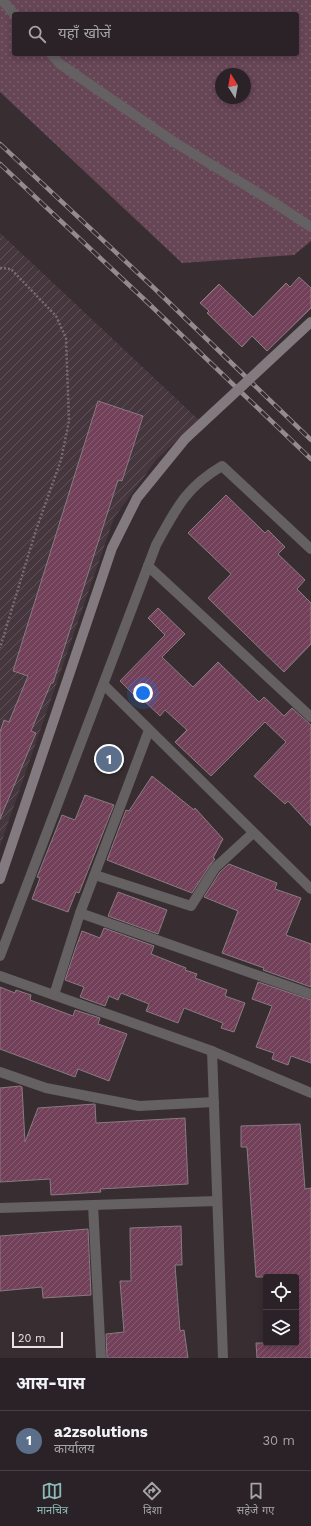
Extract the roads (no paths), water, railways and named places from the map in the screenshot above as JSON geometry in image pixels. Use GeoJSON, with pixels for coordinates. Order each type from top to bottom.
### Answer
{"type":"FeatureCollection","features":[{"type":"Feature","properties":{"kind":"main road"},"geometry":{"type":"LineString","coordinates":[[0,879],[112,548],[137,498],[186,439],[311,322]]}},
{"type":"Feature","properties":{"kind":"street"},"geometry":{"type":"LineString","coordinates":[[2,0],[12,12]]}},
{"type":"Feature","properties":{"kind":"street"},"geometry":{"type":"LineString","coordinates":[[53,56],[60,64],[174,142],[274,202],[311,227]]}},
{"type":"Feature","properties":{"kind":"street"},"geometry":{"type":"LineString","coordinates":[[0,956],[156,545],[178,504],[203,477],[222,466],[311,549]]}},
{"type":"Feature","properties":{"kind":"street"},"geometry":{"type":"LineString","coordinates":[[148,566],[311,717]]}},
{"type":"Feature","properties":{"kind":"street"},"geometry":{"type":"LineString","coordinates":[[104,684],[311,889]]}},
{"type":"Feature","properties":{"kind":"street"},"geometry":{"type":"LineString","coordinates":[[54,995],[80,913],[149,730]]}},
{"type":"Feature","properties":{"kind":"street"},"geometry":{"type":"LineString","coordinates":[[95,875],[191,906],[215,868],[253,832]]}},
{"type":"Feature","properties":{"kind":"street"},"geometry":{"type":"LineString","coordinates":[[80,913],[311,994]]}},
{"type":"Feature","properties":{"kind":"street"},"geometry":{"type":"LineString","coordinates":[[0,976],[212,1051],[311,1093]]}},
{"type":"Feature","properties":{"kind":"street"},"geometry":{"type":"LineString","coordinates":[[212,1051],[223,1358]]}},
{"type":"Feature","properties":{"kind":"street"},"geometry":{"type":"LineString","coordinates":[[0,1072],[46,1088],[139,1106],[214,1102]]}},
{"type":"Feature","properties":{"kind":"street"},"geometry":{"type":"LineString","coordinates":[[0,1208],[217,1201]]}},
{"type":"Feature","properties":{"kind":"street"},"geometry":{"type":"LineString","coordinates":[[93,1205],[101,1358]]}},
{"type":"Feature","properties":{"kind":"railway"},"geometry":{"type":"LineString","coordinates":[[0,144],[154,288],[311,440]]}},
{"type":"Feature","properties":{"kind":"railway"},"geometry":{"type":"LineString","coordinates":[[0,164],[311,459]]}},
{"type":"Feature","properties":{"kind":"place","name":"a2zsolutions"},"geometry":{"type":"Point","coordinates":[109,759]}}]}
